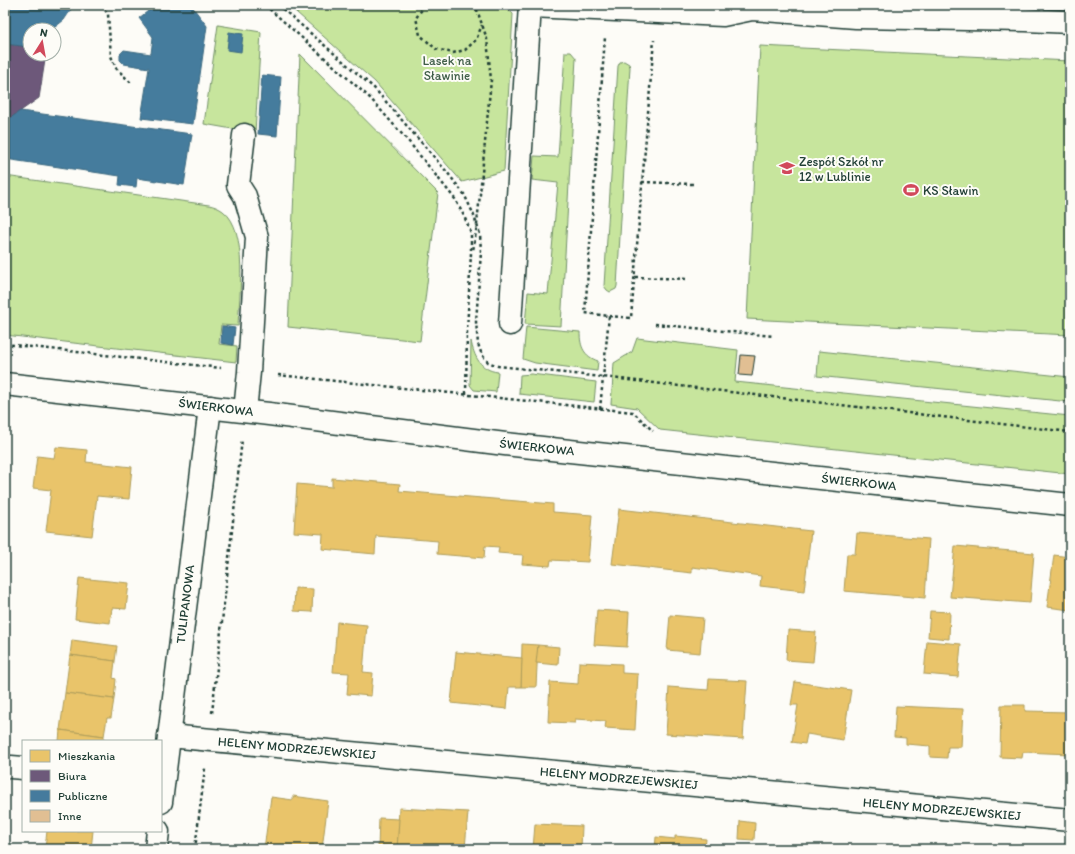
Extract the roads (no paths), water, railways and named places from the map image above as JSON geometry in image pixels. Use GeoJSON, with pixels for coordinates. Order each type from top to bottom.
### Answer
{"type":"FeatureCollection","features":[{"type":"Feature","properties":{"kind":"street"},"geometry":{"type":"LineString","coordinates":[[510,324],[531,5],[723,15],[752,10],[856,16],[1070,22]]}},
{"type":"Feature","properties":{"kind":"street"},"geometry":{"type":"LineString","coordinates":[[244,135],[238,185],[245,196],[257,238],[250,372],[245,411]]}},
{"type":"Feature","properties":{"kind":"street","name":"ŚWIERKOWA"},"geometry":{"type":"LineString","coordinates":[[5,384],[210,406],[505,444],[1070,505]]}},
{"type":"Feature","properties":{"kind":"street","name":"TULIPANOWA"},"geometry":{"type":"LineString","coordinates":[[162,791],[210,406]]}},
{"type":"Feature","properties":{"kind":"street","name":"HELENY MODRZEJEWSKIEJ"},"geometry":{"type":"LineString","coordinates":[[169,736],[1070,820]]}},
{"type":"Feature","properties":{"kind":"street"},"geometry":{"type":"LineString","coordinates":[[156,849],[158,832]]}},
{"type":"Feature","properties":{"kind":"place","name":"Zespół Szkół nr 12 w Lublinie"},"geometry":{"type":"Point","coordinates":[787,168]}},
{"type":"Feature","properties":{"kind":"place","name":"KS Sławin"},"geometry":{"type":"Point","coordinates":[911,190]}},
{"type":"Feature","properties":{"kind":"park label","name":"Lasek na Sławinie"},"geometry":{"type":"Point","coordinates":[447,68]}}]}
